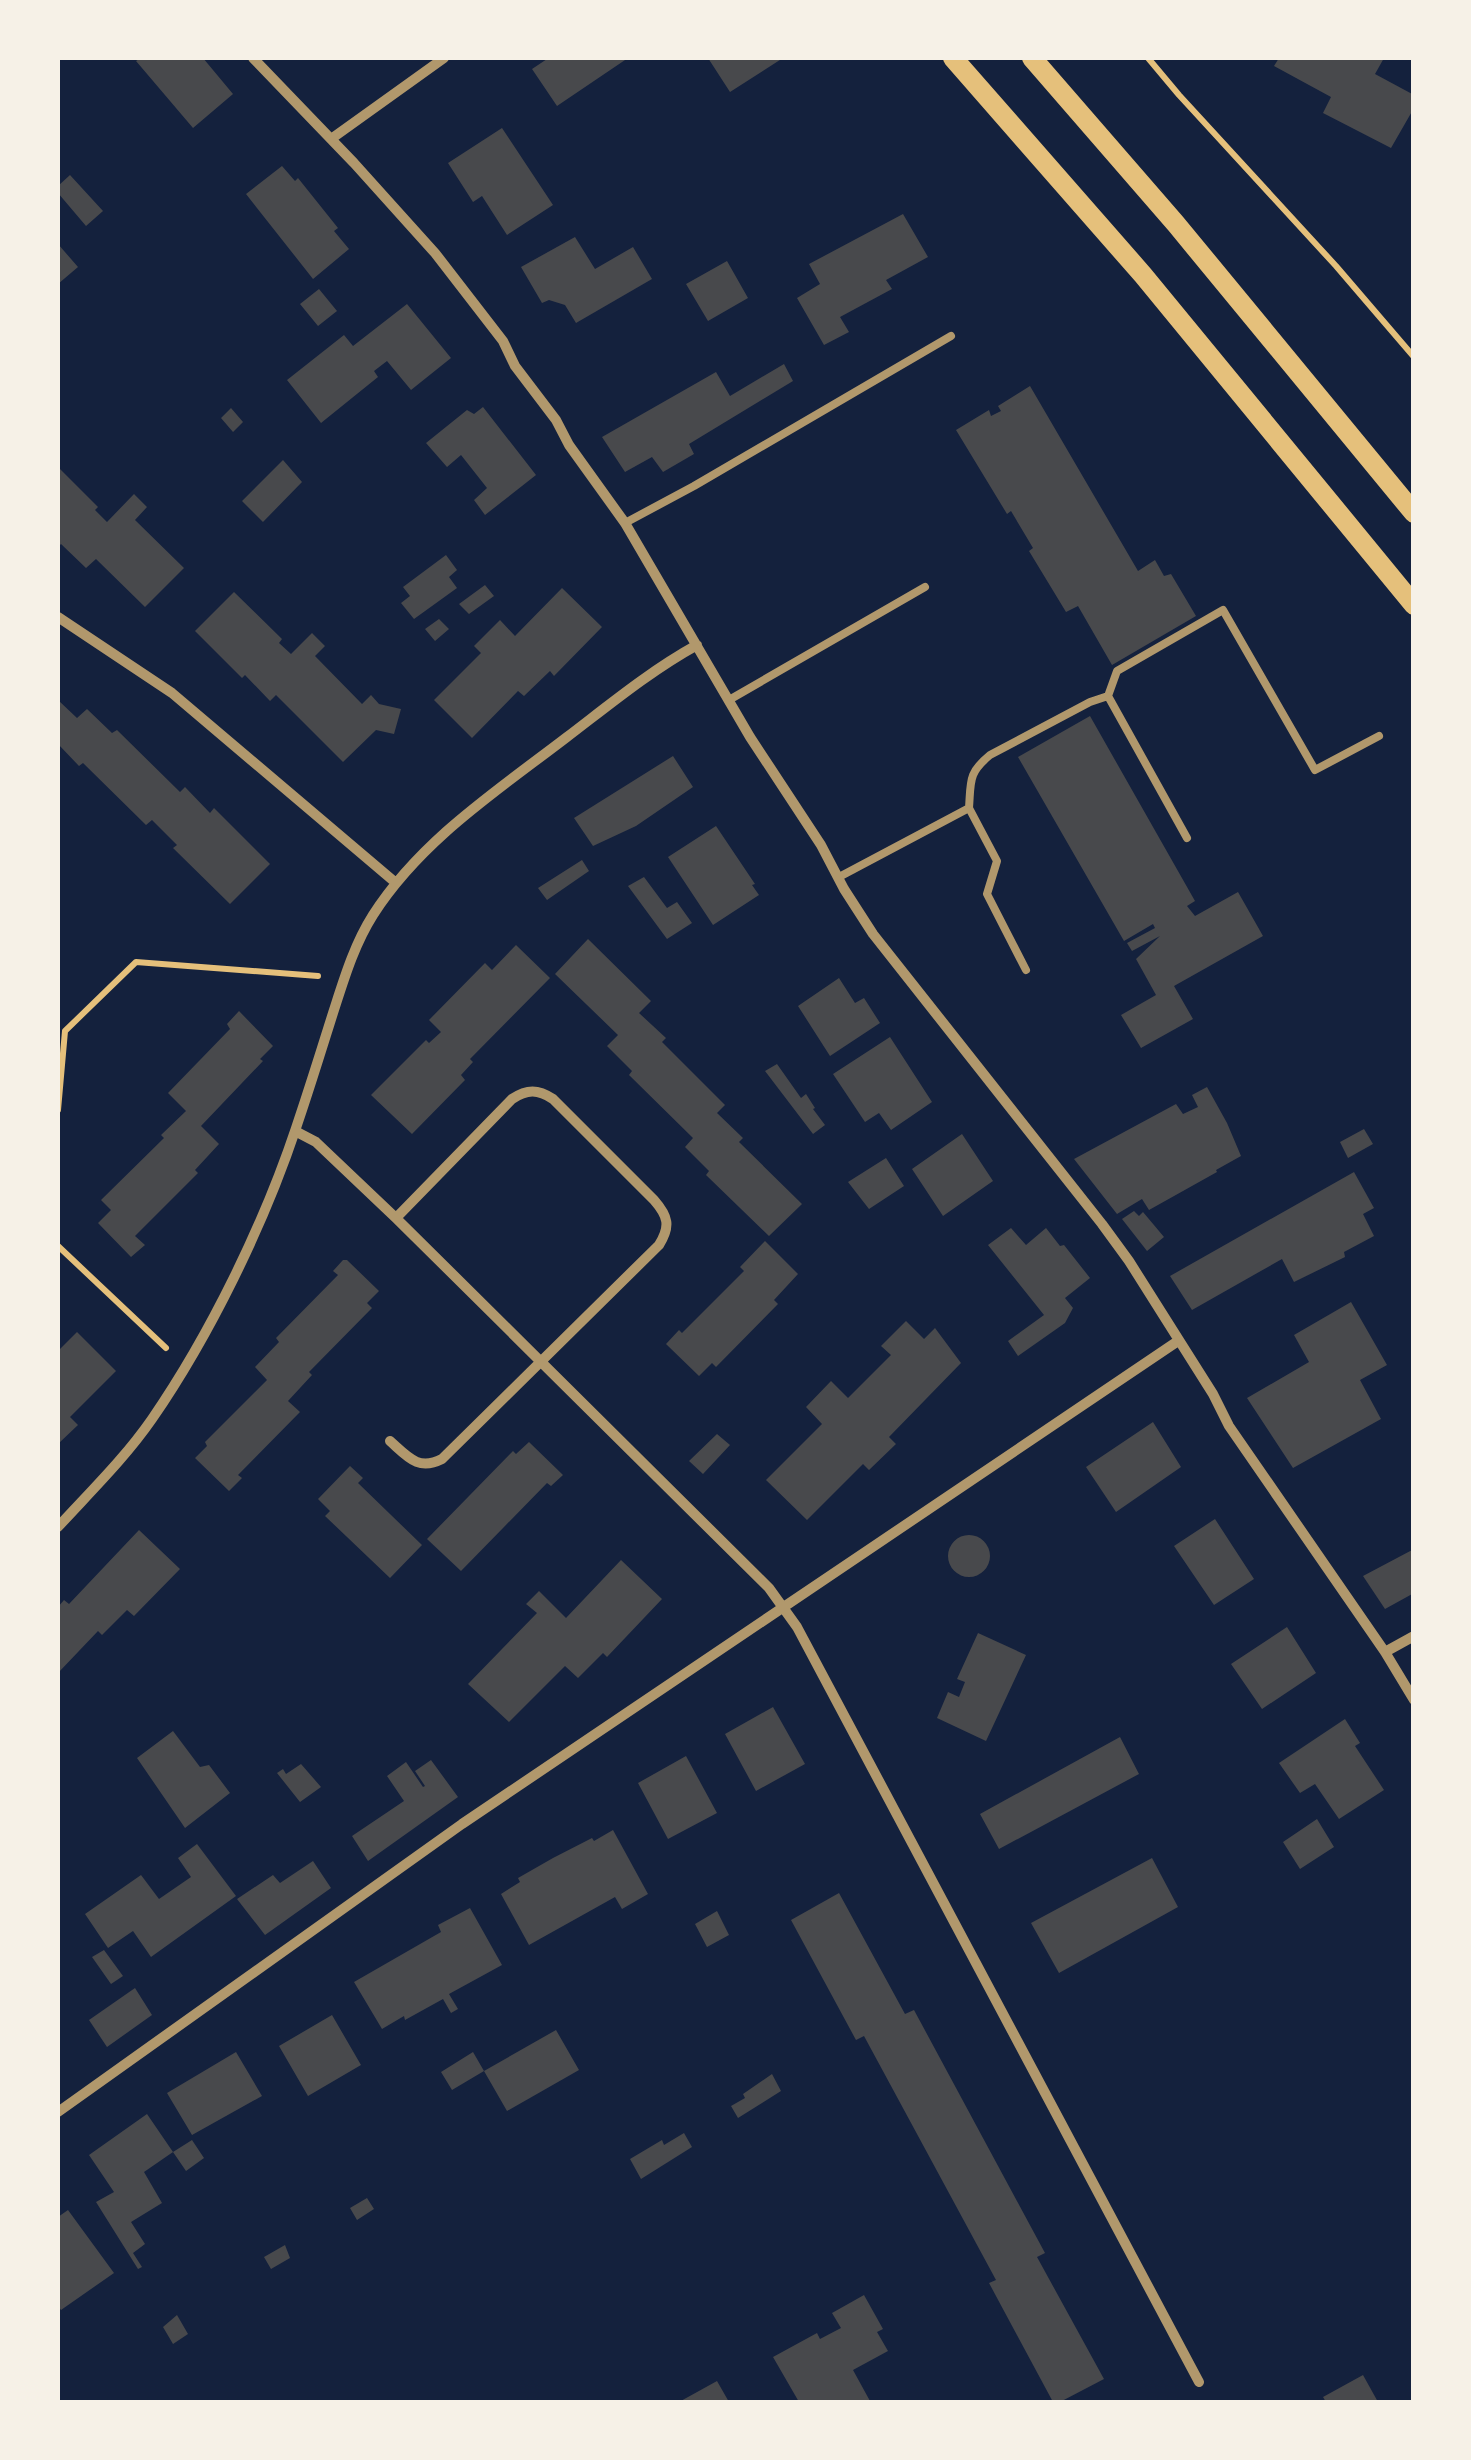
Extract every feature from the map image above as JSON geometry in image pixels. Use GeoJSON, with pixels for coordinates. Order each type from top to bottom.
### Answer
{"type":"FeatureCollection","features":[{"type":"Feature","properties":{"kind":"main road"},"geometry":{"type":"LineString","coordinates":[[953,58],[1143,276],[1414,605]]}},
{"type":"Feature","properties":{"kind":"main road"},"geometry":{"type":"LineString","coordinates":[[1032,58],[1188,238],[1414,513]]}},
{"type":"Feature","properties":{"kind":"street"},"geometry":{"type":"LineString","coordinates":[[253,58],[435,254],[503,341],[515,366],[625,523],[750,737],[822,845],[874,934],[1102,1224],[1213,1394],[1229,1426],[1414,1700]]}},
{"type":"Feature","properties":{"kind":"street"},"geometry":{"type":"LineString","coordinates":[[331,140],[444,58]]}},
{"type":"Feature","properties":{"kind":"street"},"geometry":{"type":"LineString","coordinates":[[58,617],[172,693],[396,883]]}},
{"type":"Feature","properties":{"kind":"street"},"geometry":{"type":"LineString","coordinates":[[58,1526],[151,1421],[230,1286],[296,1131],[353,952],[396,883],[465,815],[650,674],[697,645]]}},
{"type":"Feature","properties":{"kind":"street"},"geometry":{"type":"LineString","coordinates":[[390,1441],[418,1463],[430,1465],[442,1459],[659,1245],[668,1222],[664,1210],[553,1099],[532,1090],[512,1099],[396,1218]]}},
{"type":"Feature","properties":{"kind":"street"},"geometry":{"type":"LineString","coordinates":[[296,1131],[316,1142],[396,1218],[769,1588],[798,1627],[1199,2382]]}},
{"type":"Feature","properties":{"kind":"street"},"geometry":{"type":"LineString","coordinates":[[58,2112],[462,1824],[1178,1341]]}},
{"type":"Feature","properties":{"kind":"street"},"geometry":{"type":"LineString","coordinates":[[1385,1652],[1414,1636]]}},
{"type":"Feature","properties":{"kind":"lane"},"geometry":{"type":"LineString","coordinates":[[625,523],[951,336]]}},
{"type":"Feature","properties":{"kind":"lane"},"geometry":{"type":"LineString","coordinates":[[729,700],[925,587]]}},
{"type":"Feature","properties":{"kind":"lane"},"geometry":{"type":"LineString","coordinates":[[1187,838],[1108,696],[1117,671],[1223,610],[1315,770],[1379,736]]}},
{"type":"Feature","properties":{"kind":"lane"},"geometry":{"type":"LineString","coordinates":[[1026,970],[987,894],[997,861],[970,808],[971,776],[990,756],[1108,696]]}},
{"type":"Feature","properties":{"kind":"lane"},"geometry":{"type":"LineString","coordinates":[[838,877],[970,808]]}},
{"type":"Feature","properties":{"kind":"path"},"geometry":{"type":"LineString","coordinates":[[1148,58],[1414,357]]}},
{"type":"Feature","properties":{"kind":"path"},"geometry":{"type":"LineString","coordinates":[[58,1110],[61,1030],[136,962],[344,978]]}},
{"type":"Feature","properties":{"kind":"path"},"geometry":{"type":"LineString","coordinates":[[58,1246],[186,1367]]}},
{"type":"Feature","properties":{"kind":"building"},"geometry":{"type":"Polygon","coordinates":[[[203,58],[233,94],[193,128],[136,61],[203,58]]]}},
{"type":"Feature","properties":{"kind":"building"},"geometry":{"type":"Polygon","coordinates":[[[546,58],[628,58],[557,106],[532,69],[546,58]]]}},
{"type":"Feature","properties":{"kind":"building"},"geometry":{"type":"Polygon","coordinates":[[[708,58],[783,58],[730,92],[708,58]]]}},
{"type":"Feature","properties":{"kind":"building"},"geometry":{"type":"Polygon","coordinates":[[[1279,58],[1384,58],[1375,74],[1414,95],[1414,108],[1391,148],[1323,113],[1331,97],[1274,66],[1279,58]]]}},
{"type":"Feature","properties":{"kind":"building"},"geometry":{"type":"Polygon","coordinates":[[[502,128],[553,205],[507,235],[482,196],[473,202],[448,163],[502,128]]]}},
{"type":"Feature","properties":{"kind":"building"},"geometry":{"type":"Polygon","coordinates":[[[282,166],[295,181],[298,178],[338,228],[334,231],[349,249],[313,279],[246,194],[282,166]]]}},
{"type":"Feature","properties":{"kind":"building"},"geometry":{"type":"Polygon","coordinates":[[[70,175],[103,211],[86,226],[58,193],[58,186],[70,175]]]}},
{"type":"Feature","properties":{"kind":"building"},"geometry":{"type":"Polygon","coordinates":[[[903,214],[928,257],[886,280],[892,289],[840,317],[849,332],[824,345],[797,298],[820,284],[809,264],[903,214]]]}},
{"type":"Feature","properties":{"kind":"building"},"geometry":{"type":"Polygon","coordinates":[[[575,237],[595,269],[633,247],[652,279],[576,323],[565,305],[549,300],[542,303],[521,267],[575,237]]]}},
{"type":"Feature","properties":{"kind":"building"},"geometry":{"type":"Polygon","coordinates":[[[58,244],[78,267],[58,284],[58,244]]]}},
{"type":"Feature","properties":{"kind":"building"},"geometry":{"type":"Polygon","coordinates":[[[727,261],[748,298],[708,321],[686,284],[727,261]]]}},
{"type":"Feature","properties":{"kind":"building"},"geometry":{"type":"Polygon","coordinates":[[[319,289],[337,311],[318,326],[300,304],[319,289]]]}},
{"type":"Feature","properties":{"kind":"building"},"geometry":{"type":"Polygon","coordinates":[[[407,304],[451,358],[411,390],[387,361],[374,371],[378,377],[321,423],[287,380],[344,335],[353,346],[407,304]]]}},
{"type":"Feature","properties":{"kind":"building"},"geometry":{"type":"Polygon","coordinates":[[[784,364],[793,381],[689,444],[694,454],[663,472],[652,457],[625,472],[602,437],[716,372],[730,396],[784,364]]]}},
{"type":"Feature","properties":{"kind":"building"},"geometry":{"type":"Polygon","coordinates":[[[1030,386],[1138,571],[1155,560],[1164,576],[1171,574],[1196,616],[1112,665],[1078,606],[1066,612],[1029,551],[1033,548],[1011,511],[1007,514],[956,430],[989,410],[991,416],[1001,411],[998,406],[1030,386]]]}},
{"type":"Feature","properties":{"kind":"building"},"geometry":{"type":"Polygon","coordinates":[[[483,407],[536,475],[485,515],[474,500],[487,488],[461,455],[447,467],[426,443],[467,410],[474,414],[483,407]]]}},
{"type":"Feature","properties":{"kind":"building"},"geometry":{"type":"Polygon","coordinates":[[[231,408],[243,422],[233,432],[221,418],[231,408]]]}},
{"type":"Feature","properties":{"kind":"building"},"geometry":{"type":"Polygon","coordinates":[[[283,460],[302,482],[263,522],[242,501],[283,460]]]}},
{"type":"Feature","properties":{"kind":"building"},"geometry":{"type":"Polygon","coordinates":[[[58,467],[98,507],[95,510],[107,522],[134,494],[147,507],[135,520],[184,568],[145,607],[96,559],[86,568],[61,544],[58,547],[58,467]]]}},
{"type":"Feature","properties":{"kind":"building"},"geometry":{"type":"Polygon","coordinates":[[[446,555],[457,570],[449,577],[457,588],[414,619],[401,603],[410,596],[403,587],[446,555]]]}},
{"type":"Feature","properties":{"kind":"building"},"geometry":{"type":"Polygon","coordinates":[[[485,585],[494,596],[469,614],[459,604],[485,585]]]}},
{"type":"Feature","properties":{"kind":"building"},"geometry":{"type":"Polygon","coordinates":[[[562,588],[602,627],[554,676],[550,671],[524,696],[518,691],[472,738],[434,700],[481,653],[474,646],[500,620],[515,636],[562,588]]]}},
{"type":"Feature","properties":{"kind":"building"},"geometry":{"type":"Polygon","coordinates":[[[234,592],[282,639],[279,643],[291,654],[312,633],[325,646],[315,656],[362,704],[371,695],[379,704],[401,709],[394,734],[376,730],[343,762],[276,695],[270,701],[245,675],[242,678],[195,631],[234,592]]]}},
{"type":"Feature","properties":{"kind":"building"},"geometry":{"type":"Polygon","coordinates":[[[439,619],[449,629],[435,641],[425,629],[439,619]]]}},
{"type":"Feature","properties":{"kind":"building"},"geometry":{"type":"Polygon","coordinates":[[[58,700],[77,718],[87,709],[112,733],[117,730],[180,792],[185,787],[210,813],[214,808],[270,864],[230,904],[173,848],[177,845],[152,820],[146,825],[58,744],[58,700]]]}},
{"type":"Feature","properties":{"kind":"building"},"geometry":{"type":"Polygon","coordinates":[[[1090,716],[1195,901],[1187,906],[1195,916],[1238,892],[1263,936],[1174,986],[1193,1019],[1141,1048],[1121,1015],[1156,995],[1136,959],[1160,936],[1132,951],[1127,943],[1155,928],[1153,924],[1124,941],[1018,757],[1090,716]]]}},
{"type":"Feature","properties":{"kind":"building"},"geometry":{"type":"Polygon","coordinates":[[[673,756],[693,787],[636,826],[593,846],[574,818],[673,756]]]}},
{"type":"Feature","properties":{"kind":"building"},"geometry":{"type":"Polygon","coordinates":[[[716,826],[759,895],[713,925],[668,857],[716,826]]]}},
{"type":"Feature","properties":{"kind":"building"},"geometry":{"type":"Polygon","coordinates":[[[582,860],[589,871],[547,900],[538,888],[582,860]]]}},
{"type":"Feature","properties":{"kind":"building"},"geometry":{"type":"Polygon","coordinates":[[[644,877],[667,908],[677,902],[692,923],[667,939],[628,886],[644,877]]]}},
{"type":"Feature","properties":{"kind":"building"},"geometry":{"type":"Polygon","coordinates":[[[588,939],[651,1001],[639,1013],[666,1038],[662,1042],[725,1105],[717,1113],[743,1138],[739,1142],[802,1204],[769,1236],[706,1175],[709,1171],[685,1147],[693,1138],[629,1075],[632,1071],[607,1046],[618,1035],[555,974],[588,939]]]}},
{"type":"Feature","properties":{"kind":"building"},"geometry":{"type":"Polygon","coordinates":[[[516,945],[550,978],[470,1059],[473,1062],[461,1075],[465,1080],[412,1134],[371,1095],[426,1040],[429,1043],[441,1032],[429,1020],[485,963],[492,970],[516,945]]]}},
{"type":"Feature","properties":{"kind":"building"},"geometry":{"type":"Polygon","coordinates":[[[839,978],[855,1003],[864,998],[880,1023],[830,1056],[798,1006],[839,978]]]}},
{"type":"Feature","properties":{"kind":"building"},"geometry":{"type":"Polygon","coordinates":[[[239,1011],[273,1046],[201,1126],[219,1144],[195,1170],[198,1173],[135,1236],[145,1245],[131,1257],[98,1223],[111,1210],[101,1200],[186,1111],[168,1093],[230,1029],[227,1024],[239,1011]]]}},
{"type":"Feature","properties":{"kind":"building"},"geometry":{"type":"Polygon","coordinates":[[[890,1037],[932,1102],[891,1130],[879,1113],[865,1122],[833,1074],[890,1037]]]}},
{"type":"Feature","properties":{"kind":"building"},"geometry":{"type":"Polygon","coordinates":[[[777,1064],[801,1098],[806,1094],[825,1125],[813,1134],[765,1071],[777,1064]]]}},
{"type":"Feature","properties":{"kind":"building"},"geometry":{"type":"Polygon","coordinates":[[[1207,1087],[1241,1156],[1149,1210],[1142,1199],[1117,1214],[1074,1159],[1176,1104],[1183,1114],[1198,1107],[1192,1095],[1207,1087]]]}},
{"type":"Feature","properties":{"kind":"building"},"geometry":{"type":"Polygon","coordinates":[[[1364,1129],[1373,1144],[1348,1158],[1340,1142],[1364,1129]]]}},
{"type":"Feature","properties":{"kind":"building"},"geometry":{"type":"Polygon","coordinates":[[[962,1134],[993,1181],[943,1216],[912,1169],[962,1134]]]}},
{"type":"Feature","properties":{"kind":"building"},"geometry":{"type":"Polygon","coordinates":[[[886,1158],[904,1186],[869,1209],[848,1182],[886,1158]]]}},
{"type":"Feature","properties":{"kind":"building"},"geometry":{"type":"Polygon","coordinates":[[[1354,1172],[1374,1208],[1363,1214],[1374,1236],[1344,1252],[1345,1257],[1294,1282],[1282,1259],[1192,1310],[1170,1276],[1354,1172]]]}},
{"type":"Feature","properties":{"kind":"building"},"geometry":{"type":"Polygon","coordinates":[[[1134,1211],[1139,1216],[1143,1212],[1164,1237],[1147,1251],[1122,1219],[1134,1211]]]}},
{"type":"Feature","properties":{"kind":"building"},"geometry":{"type":"Polygon","coordinates":[[[1011,1228],[1026,1245],[1046,1228],[1090,1278],[1065,1298],[1073,1308],[1065,1323],[1018,1356],[1008,1341],[1044,1315],[988,1245],[1011,1228]]]}},
{"type":"Feature","properties":{"kind":"building"},"geometry":{"type":"Polygon","coordinates":[[[765,1241],[798,1274],[774,1300],[778,1304],[716,1367],[712,1363],[699,1376],[666,1344],[744,1271],[740,1267],[765,1241]]]}},
{"type":"Feature","properties":{"kind":"building"},"geometry":{"type":"Polygon","coordinates":[[[343,1260],[379,1291],[367,1303],[372,1308],[309,1372],[312,1375],[288,1401],[300,1412],[238,1475],[242,1478],[229,1491],[195,1458],[207,1446],[205,1442],[267,1380],[255,1367],[279,1342],[276,1338],[338,1275],[333,1271],[343,1260]]]}},
{"type":"Feature","properties":{"kind":"building"},"geometry":{"type":"Polygon","coordinates":[[[1351,1302],[1387,1365],[1360,1380],[1381,1419],[1293,1468],[1247,1398],[1309,1362],[1294,1335],[1351,1302]]]}},
{"type":"Feature","properties":{"kind":"building"},"geometry":{"type":"Polygon","coordinates":[[[906,1321],[924,1339],[935,1328],[961,1363],[889,1437],[896,1444],[869,1470],[863,1464],[807,1520],[766,1480],[822,1424],[806,1407],[831,1381],[848,1398],[891,1355],[881,1346],[906,1321]]]}},
{"type":"Feature","properties":{"kind":"building"},"geometry":{"type":"Polygon","coordinates":[[[77,1332],[116,1371],[70,1417],[78,1425],[58,1444],[58,1351],[77,1332]]]}},
{"type":"Feature","properties":{"kind":"building"},"geometry":{"type":"Polygon","coordinates":[[[1153,1422],[1181,1467],[1116,1512],[1086,1467],[1153,1422]]]}},
{"type":"Feature","properties":{"kind":"building"},"geometry":{"type":"Polygon","coordinates":[[[717,1434],[730,1445],[703,1474],[689,1461],[717,1434]]]}},
{"type":"Feature","properties":{"kind":"building"},"geometry":{"type":"Polygon","coordinates":[[[529,1442],[563,1475],[551,1486],[547,1483],[461,1571],[427,1539],[513,1451],[516,1454],[529,1442]]]}},
{"type":"Feature","properties":{"kind":"building"},"geometry":{"type":"Polygon","coordinates":[[[350,1466],[363,1478],[358,1483],[422,1545],[390,1578],[325,1516],[330,1511],[318,1499],[350,1466]]]}},
{"type":"Feature","properties":{"kind":"building"},"geometry":{"type":"Polygon","coordinates":[[[1215,1519],[1254,1579],[1214,1605],[1174,1546],[1215,1519]]]}},
{"type":"Feature","properties":{"kind":"building"},"geometry":{"type":"Polygon","coordinates":[[[139,1530],[180,1569],[134,1616],[127,1610],[102,1635],[98,1631],[58,1673],[58,1607],[64,1600],[69,1604],[139,1530]]]}},
{"type":"Feature","properties":{"kind":"building"},"geometry":{"type":"Polygon","coordinates":[[[969,1535],[984,1541],[990,1556],[984,1571],[969,1577],[954,1571],[948,1556],[954,1541],[969,1535]]]}},
{"type":"Feature","properties":{"kind":"building"},"geometry":{"type":"Polygon","coordinates":[[[1414,1549],[1414,1593],[1385,1609],[1363,1576],[1414,1549]]]}},
{"type":"Feature","properties":{"kind":"building"},"geometry":{"type":"Polygon","coordinates":[[[621,1560],[662,1599],[607,1657],[603,1653],[578,1678],[565,1666],[509,1722],[468,1684],[537,1613],[526,1604],[539,1591],[566,1618],[621,1560]]]}},
{"type":"Feature","properties":{"kind":"building"},"geometry":{"type":"Polygon","coordinates":[[[1287,1627],[1316,1673],[1262,1709],[1231,1664],[1287,1627]]]}},
{"type":"Feature","properties":{"kind":"building"},"geometry":{"type":"Polygon","coordinates":[[[978,1633],[1026,1655],[986,1741],[937,1718],[948,1692],[959,1697],[965,1682],[957,1679],[978,1633]]]}},
{"type":"Feature","properties":{"kind":"building"},"geometry":{"type":"Polygon","coordinates":[[[773,1707],[805,1764],[756,1791],[725,1734],[773,1707]]]}},
{"type":"Feature","properties":{"kind":"building"},"geometry":{"type":"Polygon","coordinates":[[[1345,1719],[1360,1743],[1355,1746],[1384,1790],[1339,1819],[1315,1784],[1300,1793],[1279,1763],[1345,1719]]]}},
{"type":"Feature","properties":{"kind":"building"},"geometry":{"type":"Polygon","coordinates":[[[173,1731],[200,1767],[209,1765],[230,1793],[185,1828],[137,1758],[173,1731]]]}},
{"type":"Feature","properties":{"kind":"building"},"geometry":{"type":"Polygon","coordinates":[[[1120,1737],[1139,1774],[999,1849],[980,1814],[1120,1737]]]}},
{"type":"Feature","properties":{"kind":"building"},"geometry":{"type":"Polygon","coordinates":[[[686,1756],[717,1813],[668,1839],[638,1783],[686,1756]]]}},
{"type":"Feature","properties":{"kind":"building"},"geometry":{"type":"Polygon","coordinates":[[[431,1760],[458,1797],[368,1861],[352,1836],[404,1801],[387,1776],[406,1762],[423,1787],[415,1771],[431,1760]]]}},
{"type":"Feature","properties":{"kind":"building"},"geometry":{"type":"Polygon","coordinates":[[[301,1764],[321,1787],[300,1802],[277,1773],[283,1769],[286,1774],[301,1764]]]}},
{"type":"Feature","properties":{"kind":"building"},"geometry":{"type":"Polygon","coordinates":[[[1317,1819],[1334,1847],[1300,1869],[1283,1842],[1317,1819]]]}},
{"type":"Feature","properties":{"kind":"building"},"geometry":{"type":"Polygon","coordinates":[[[613,1830],[648,1894],[622,1909],[615,1897],[529,1945],[501,1894],[520,1882],[518,1878],[553,1858],[613,1830]]]}},
{"type":"Feature","properties":{"kind":"building"},"geometry":{"type":"Polygon","coordinates":[[[197,1844],[236,1896],[151,1957],[133,1931],[108,1948],[85,1914],[141,1875],[159,1899],[191,1877],[178,1858],[197,1844]]]}},
{"type":"Feature","properties":{"kind":"building"},"geometry":{"type":"Polygon","coordinates":[[[1152,1858],[1178,1907],[1059,1973],[1031,1923],[1152,1858]]]}},
{"type":"Feature","properties":{"kind":"building"},"geometry":{"type":"Polygon","coordinates":[[[313,1861],[331,1888],[265,1935],[237,1899],[273,1875],[280,1883],[313,1861]]]}},
{"type":"Feature","properties":{"kind":"building"},"geometry":{"type":"Polygon","coordinates":[[[839,1893],[905,2014],[914,2010],[1045,2253],[1037,2257],[1104,2379],[1060,2402],[1053,2402],[989,2283],[996,2280],[864,2036],[856,2040],[791,1920],[839,1893]]]}},
{"type":"Feature","properties":{"kind":"building"},"geometry":{"type":"Polygon","coordinates":[[[470,1908],[502,1965],[449,1994],[458,2009],[451,2013],[443,1999],[382,2029],[354,1982],[441,1932],[438,1925],[470,1908]]]}},
{"type":"Feature","properties":{"kind":"building"},"geometry":{"type":"Polygon","coordinates":[[[717,1911],[729,1935],[707,1947],[695,1924],[717,1911]]]}},
{"type":"Feature","properties":{"kind":"building"},"geometry":{"type":"Polygon","coordinates":[[[104,1950],[123,1976],[111,1984],[92,1957],[104,1950]]]}},
{"type":"Feature","properties":{"kind":"building"},"geometry":{"type":"Polygon","coordinates":[[[135,1988],[152,2015],[107,2047],[89,2020],[135,1988]]]}},
{"type":"Feature","properties":{"kind":"building"},"geometry":{"type":"Polygon","coordinates":[[[332,2015],[361,2065],[308,2096],[279,2046],[332,2015]]]}},
{"type":"Feature","properties":{"kind":"building"},"geometry":{"type":"Polygon","coordinates":[[[556,2030],[579,2070],[507,2111],[484,2071],[556,2030]]]}},
{"type":"Feature","properties":{"kind":"building"},"geometry":{"type":"Polygon","coordinates":[[[236,2052],[262,2096],[192,2135],[167,2093],[236,2052]]]}},
{"type":"Feature","properties":{"kind":"building"},"geometry":{"type":"Polygon","coordinates":[[[473,2052],[484,2071],[452,2090],[441,2072],[473,2052]]]}},
{"type":"Feature","properties":{"kind":"building"},"geometry":{"type":"Polygon","coordinates":[[[772,2074],[781,2091],[738,2118],[731,2106],[772,2074]]]}},
{"type":"Feature","properties":{"kind":"building"},"geometry":{"type":"Polygon","coordinates":[[[147,2114],[173,2152],[144,2172],[162,2203],[131,2222],[145,2244],[133,2253],[142,2267],[138,2269],[96,2202],[114,2192],[89,2155],[147,2114]]]}},
{"type":"Feature","properties":{"kind":"building"},"geometry":{"type":"Polygon","coordinates":[[[684,2133],[692,2147],[641,2179],[630,2159],[662,2140],[664,2145],[684,2133]]]}},
{"type":"Feature","properties":{"kind":"building"},"geometry":{"type":"Polygon","coordinates":[[[192,2140],[204,2158],[186,2171],[173,2152],[192,2140]]]}},
{"type":"Feature","properties":{"kind":"building"},"geometry":{"type":"Polygon","coordinates":[[[367,2198],[374,2209],[357,2220],[350,2208],[367,2198]]]}},
{"type":"Feature","properties":{"kind":"building"},"geometry":{"type":"Polygon","coordinates":[[[68,2210],[114,2273],[61,2310],[58,2217],[68,2210]]]}},
{"type":"Feature","properties":{"kind":"building"},"geometry":{"type":"Polygon","coordinates":[[[285,2245],[290,2258],[271,2269],[264,2257],[285,2245]]]}},
{"type":"Feature","properties":{"kind":"building"},"geometry":{"type":"Polygon","coordinates":[[[864,2295],[883,2329],[877,2332],[888,2351],[853,2370],[870,2401],[799,2402],[773,2357],[817,2333],[820,2339],[841,2328],[832,2313],[864,2295]]]}},
{"type":"Feature","properties":{"kind":"building"},"geometry":{"type":"Polygon","coordinates":[[[177,2315],[188,2334],[173,2344],[163,2327],[177,2315]]]}},
{"type":"Feature","properties":{"kind":"building"},"geometry":{"type":"Polygon","coordinates":[[[1363,2375],[1378,2402],[1326,2402],[1323,2397],[1363,2375]]]}},
{"type":"Feature","properties":{"kind":"building"},"geometry":{"type":"Polygon","coordinates":[[[717,2381],[729,2402],[679,2402],[717,2381]]]}}]}
